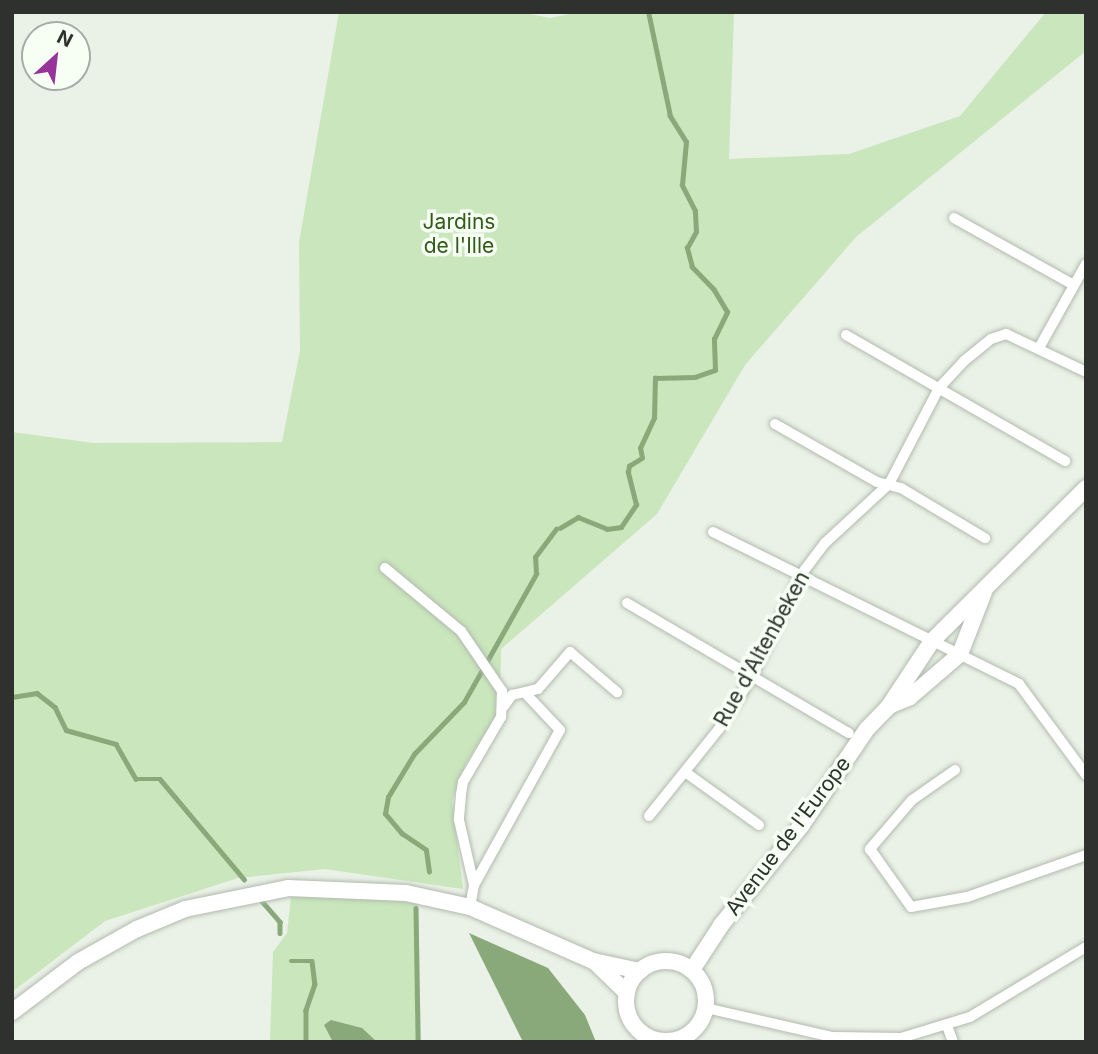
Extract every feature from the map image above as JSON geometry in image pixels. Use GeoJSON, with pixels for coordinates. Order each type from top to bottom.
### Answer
{"type":"FeatureCollection","features":[{"type":"Feature","properties":{"kind":"street"},"geometry":{"type":"LineString","coordinates":[[954,218],[1074,285]]}},
{"type":"Feature","properties":{"kind":"street"},"geometry":{"type":"LineString","coordinates":[[1038,348],[1086,264]]}},
{"type":"Feature","properties":{"kind":"street"},"geometry":{"type":"LineString","coordinates":[[846,335],[1065,461]]}},
{"type":"Feature","properties":{"kind":"street","name":"Rue d'Altenbeken"},"geometry":{"type":"LineString","coordinates":[[649,816],[685,772],[753,675],[800,576],[825,543],[889,484],[939,388],[964,361],[1001,335],[1014,336],[1086,372]]}},
{"type":"Feature","properties":{"kind":"street"},"geometry":{"type":"LineString","coordinates":[[775,424],[877,482],[889,484],[985,538]]}},
{"type":"Feature","properties":{"kind":"street","name":"Avenue de l'Europe"},"geometry":{"type":"LineString","coordinates":[[692,970],[722,924],[802,825],[867,729],[889,706],[932,641],[1086,488]]}},
{"type":"Feature","properties":{"kind":"street"},"geometry":{"type":"LineString","coordinates":[[713,532],[1019,684],[1086,775]]}},
{"type":"Feature","properties":{"kind":"street"},"geometry":{"type":"LineString","coordinates":[[385,568],[461,631],[502,691],[504,706]]}},
{"type":"Feature","properties":{"kind":"street","name":"Avenue de l'Europe"},"geometry":{"type":"LineString","coordinates":[[889,706],[910,697],[960,654],[987,586]]}},
{"type":"Feature","properties":{"kind":"street"},"geometry":{"type":"LineString","coordinates":[[627,603],[849,733]]}},
{"type":"Feature","properties":{"kind":"street"},"geometry":{"type":"LineString","coordinates":[[527,695],[570,652],[618,692]]}},
{"type":"Feature","properties":{"kind":"street"},"geometry":{"type":"LineString","coordinates":[[470,907],[474,885],[559,726],[527,695],[512,695],[504,706],[460,795],[459,820],[474,885]]}},
{"type":"Feature","properties":{"kind":"street"},"geometry":{"type":"LineString","coordinates":[[955,770],[912,800],[870,849],[911,907],[967,897],[1086,855]]}},
{"type":"Feature","properties":{"kind":"street"},"geometry":{"type":"LineString","coordinates":[[685,772],[759,825]]}},
{"type":"Feature","properties":{"kind":"street"},"geometry":{"type":"LineString","coordinates":[[12,1012],[78,961],[137,929],[185,909],[288,888],[346,887],[406,893],[470,907],[593,961],[640,971],[666,961],[692,970],[701,981],[706,1008],[700,1022],[674,1041],[647,1038],[629,1016],[627,993],[640,971]]}},
{"type":"Feature","properties":{"kind":"street"},"geometry":{"type":"LineString","coordinates":[[706,1008],[862,1040],[901,1038],[947,1026],[1086,947]]}},
{"type":"Feature","properties":{"kind":"street"},"geometry":{"type":"LineString","coordinates":[[593,961],[627,993]]}},
{"type":"Feature","properties":{"kind":"street"},"geometry":{"type":"LineString","coordinates":[[947,1026],[953,1042]]}},
{"type":"Feature","properties":{"kind":"green space","name":"Jardins de l'Ille"},"geometry":{"type":"Polygon","coordinates":[[[339,12],[520,12],[550,18],[579,12],[734,12],[729,159],[849,154],[960,116],[1046,12],[1086,12],[1086,51],[856,237],[745,365],[657,514],[501,649],[500,710],[466,763],[452,800],[463,889],[325,869],[238,878],[105,921],[12,992],[12,432],[93,443],[282,442],[300,351],[299,243],[339,12]]]}},
{"type":"Feature","properties":{"kind":"green space"},"geometry":{"type":"Polygon","coordinates":[[[368,896],[418,904],[421,1042],[270,1042],[273,952],[287,933],[291,897],[368,896]]]}},
{"type":"Feature","properties":{"kind":"shaded area"},"geometry":{"type":"Polygon","coordinates":[[[469,933],[548,968],[585,1015],[596,1042],[523,1042],[469,933]]]}},
{"type":"Feature","properties":{"kind":"shaded area"},"geometry":{"type":"Polygon","coordinates":[[[331,1020],[362,1028],[377,1042],[333,1042],[324,1025],[331,1020]]]}},
{"type":"Feature","properties":{"kind":"waterway"},"geometry":{"type":"LineString","coordinates":[[560,528],[578,517],[607,529],[621,527],[636,505],[628,472],[629,466],[642,458],[640,448],[654,418],[655,378],[695,377],[715,370],[714,339],[727,312],[714,290],[692,267],[687,248],[696,232],[695,211],[682,185],[686,142],[670,116],[648,12]]}},
{"type":"Feature","properties":{"kind":"waterway"},"geometry":{"type":"LineString","coordinates":[[429,872],[426,850],[402,834],[385,814],[388,797],[414,754],[464,702],[536,574],[535,557],[556,529]]}},
{"type":"Feature","properties":{"kind":"waterway"},"geometry":{"type":"LineString","coordinates":[[12,697],[37,693],[55,707],[66,730],[116,744],[136,779],[160,779],[244,879]]}},
{"type":"Feature","properties":{"kind":"waterway"},"geometry":{"type":"LineString","coordinates":[[261,900],[280,922],[280,933]]}},
{"type":"Feature","properties":{"kind":"waterway"},"geometry":{"type":"LineString","coordinates":[[416,908],[418,1042]]}},
{"type":"Feature","properties":{"kind":"waterway"},"geometry":{"type":"LineString","coordinates":[[291,961],[312,961],[315,984],[306,1010],[306,1042]]}}]}
